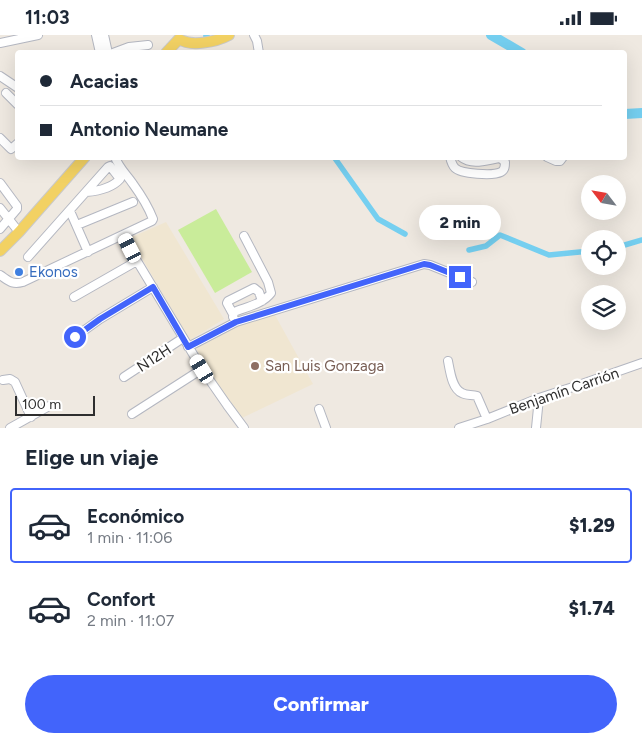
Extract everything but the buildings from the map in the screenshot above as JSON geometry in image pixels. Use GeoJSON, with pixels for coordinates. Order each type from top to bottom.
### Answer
{"type":"FeatureCollection","features":[{"type":"Feature","properties":{"kind":"main road"},"geometry":{"type":"LineString","coordinates":[[168,50],[177,37],[183,42],[200,43],[221,39],[229,35]]}},
{"type":"Feature","properties":{"kind":"main road"},"geometry":{"type":"LineString","coordinates":[[0,251],[82,160]]}},
{"type":"Feature","properties":{"kind":"street"},"geometry":{"type":"LineString","coordinates":[[0,43],[38,35]]}},
{"type":"Feature","properties":{"kind":"street"},"geometry":{"type":"LineString","coordinates":[[96,35],[99,50]]}},
{"type":"Feature","properties":{"kind":"street"},"geometry":{"type":"LineString","coordinates":[[104,35],[107,50]]}},
{"type":"Feature","properties":{"kind":"street"},"geometry":{"type":"LineString","coordinates":[[254,35],[258,50]]}},
{"type":"Feature","properties":{"kind":"street"},"geometry":{"type":"LineString","coordinates":[[121,50],[148,45]]}},
{"type":"Feature","properties":{"kind":"street"},"geometry":{"type":"LineString","coordinates":[[0,76],[15,86]]}},
{"type":"Feature","properties":{"kind":"street"},"geometry":{"type":"LineString","coordinates":[[6,93],[15,102]]}},
{"type":"Feature","properties":{"kind":"street"},"geometry":{"type":"LineString","coordinates":[[0,138],[11,149]]}},
{"type":"Feature","properties":{"kind":"street"},"geometry":{"type":"LineString","coordinates":[[4,156],[15,146]]}},
{"type":"Feature","properties":{"kind":"street"},"geometry":{"type":"LineString","coordinates":[[0,275],[10,282],[17,284],[152,221],[153,219],[143,197],[132,181],[120,169],[116,160]]}},
{"type":"Feature","properties":{"kind":"street"},"geometry":{"type":"LineString","coordinates":[[451,160],[454,168],[478,174],[499,173],[503,171],[505,162],[502,160]]}},
{"type":"Feature","properties":{"kind":"street"},"geometry":{"type":"LineString","coordinates":[[466,160],[479,162],[490,160]]}},
{"type":"Feature","properties":{"kind":"street"},"geometry":{"type":"LineString","coordinates":[[0,183],[18,206],[0,229]]}},
{"type":"Feature","properties":{"kind":"street"},"geometry":{"type":"LineString","coordinates":[[28,257],[86,192]]}},
{"type":"Feature","properties":{"kind":"street"},"geometry":{"type":"LineString","coordinates":[[76,225],[133,202]]}},
{"type":"Feature","properties":{"kind":"street"},"geometry":{"type":"LineString","coordinates":[[0,208],[19,231]]}},
{"type":"Feature","properties":{"kind":"street"},"geometry":{"type":"LineString","coordinates":[[70,211],[88,252]]}},
{"type":"Feature","properties":{"kind":"street"},"geometry":{"type":"LineString","coordinates":[[123,235],[188,347],[226,405],[244,428]]}},
{"type":"Feature","properties":{"kind":"street"},"geometry":{"type":"LineString","coordinates":[[235,318],[234,312],[267,299],[270,293],[270,288],[244,235]]}},
{"type":"Feature","properties":{"kind":"street"},"geometry":{"type":"LineString","coordinates":[[74,297],[137,261]]}},
{"type":"Feature","properties":{"kind":"street"},"geometry":{"type":"LineString","coordinates":[[188,347],[235,318],[424,264],[472,282]]}},
{"type":"Feature","properties":{"kind":"street"},"geometry":{"type":"LineString","coordinates":[[75,337],[100,319],[153,287]]}},
{"type":"Feature","properties":{"kind":"street"},"geometry":{"type":"LineString","coordinates":[[235,318],[228,302],[254,288],[259,292],[262,301]]}},
{"type":"Feature","properties":{"kind":"street","name":"N12H"},"geometry":{"type":"LineString","coordinates":[[124,377],[183,339]]}},
{"type":"Feature","properties":{"kind":"street"},"geometry":{"type":"LineString","coordinates":[[448,361],[454,385],[459,393],[477,396],[487,419]]}},
{"type":"Feature","properties":{"kind":"street","name":"Benjamín Carrión"},"geometry":{"type":"LineString","coordinates":[[458,428],[642,363]]}},
{"type":"Feature","properties":{"kind":"street"},"geometry":{"type":"LineString","coordinates":[[132,414],[202,369]]}},
{"type":"Feature","properties":{"kind":"street"},"geometry":{"type":"LineString","coordinates":[[3,380],[10,379],[15,382],[31,428]]}},
{"type":"Feature","properties":{"kind":"street"},"geometry":{"type":"LineString","coordinates":[[536,428],[539,398]]}},
{"type":"Feature","properties":{"kind":"street"},"geometry":{"type":"LineString","coordinates":[[10,428],[51,405]]}},
{"type":"Feature","properties":{"kind":"street"},"geometry":{"type":"LineString","coordinates":[[319,409],[326,428]]}},
{"type":"Feature","properties":{"kind":"shaded area"},"geometry":{"type":"Polygon","coordinates":[[[166,222],[224,319],[190,340],[130,238],[166,222]]]}},
{"type":"Feature","properties":{"kind":"shaded area","name":"San Luis Gonzaga"},"geometry":{"type":"Polygon","coordinates":[[[275,315],[313,384],[242,418],[220,388],[195,347],[237,326],[275,315]]]}},
{"type":"Feature","properties":{"kind":"green space"},"geometry":{"type":"Polygon","coordinates":[[[216,209],[252,272],[215,293],[178,230],[216,209]]]}},
{"type":"Feature","properties":{"kind":"waterway"},"geometry":{"type":"LineString","coordinates":[[491,35],[517,50]]}},
{"type":"Feature","properties":{"kind":"waterway"},"geometry":{"type":"LineString","coordinates":[[627,114],[642,113]]}},
{"type":"Feature","properties":{"kind":"waterway"},"geometry":{"type":"LineString","coordinates":[[336,160],[378,219],[405,234]]}},
{"type":"Feature","properties":{"kind":"waterway"},"geometry":{"type":"LineString","coordinates":[[469,250],[486,246],[500,235],[549,255],[581,252]]}},
{"type":"Feature","properties":{"kind":"waterway"},"geometry":{"type":"LineString","coordinates":[[626,245],[642,240]]}},
{"type":"Feature","properties":{"kind":"place","name":"Ekonos"},"geometry":{"type":"Point","coordinates":[19,272]}},
{"type":"Feature","properties":{"kind":"place","name":"San Luis Gonzaga"},"geometry":{"type":"Point","coordinates":[255,366]}},
{"type":"Feature","properties":{"kind":"route"},"geometry":{"type":"LineString","coordinates":[[75,337],[100,319],[153,287],[188,347],[236,322],[424,264],[460,277]]}}]}
